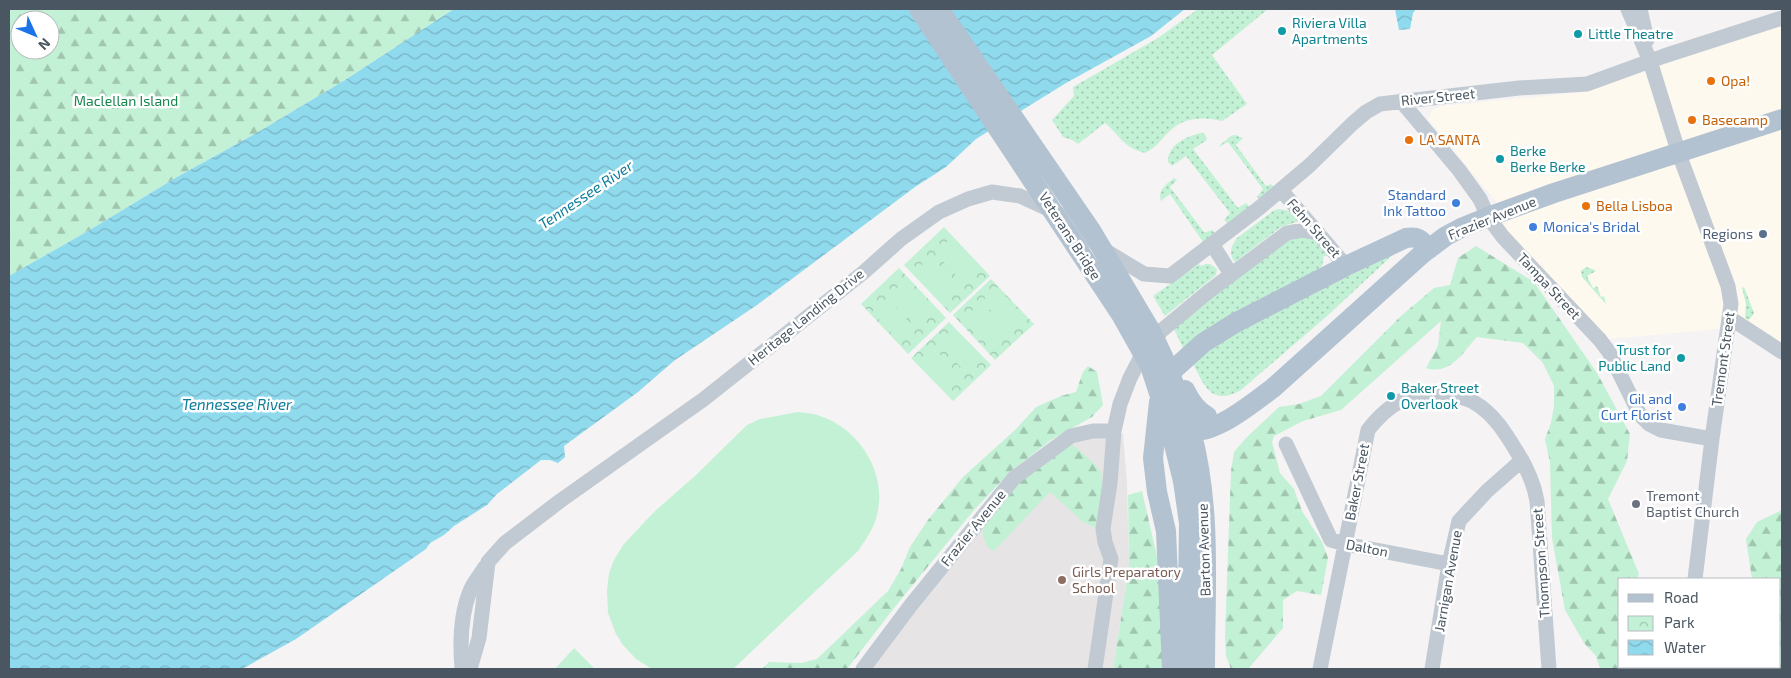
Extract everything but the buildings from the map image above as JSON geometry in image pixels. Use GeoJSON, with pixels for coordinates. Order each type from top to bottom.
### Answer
{"type":"FeatureCollection","features":[{"type":"Feature","properties":{"kind":"main road","name":"Veterans Bridge"},"geometry":{"type":"LineString","coordinates":[[919,9],[1122,316],[1150,366],[1169,424],[1183,482]]}},
{"type":"Feature","properties":{"kind":"main road","name":"Veterans Bridge"},"geometry":{"type":"LineString","coordinates":[[939,9],[1092,232],[1151,331],[1168,365],[1191,431]]}},
{"type":"Feature","properties":{"kind":"main road","name":"Frazier Avenue"},"geometry":{"type":"LineString","coordinates":[[1191,431],[1207,428],[1224,421],[1252,404],[1273,388],[1429,249],[1446,236],[1461,228],[1554,193],[1782,119]]}},
{"type":"Feature","properties":{"kind":"main road"},"geometry":{"type":"LineString","coordinates":[[1092,232],[1112,257],[1144,306],[1171,356],[1187,395],[1194,406],[1207,416],[1215,417],[1252,404]]}},
{"type":"Feature","properties":{"kind":"main road"},"geometry":{"type":"LineString","coordinates":[[1172,669],[1166,531],[1157,492],[1153,458],[1159,402],[1172,371],[1203,343],[1235,323],[1346,266],[1414,236],[1421,240],[1429,249]]}},
{"type":"Feature","properties":{"kind":"main road"},"geometry":{"type":"LineString","coordinates":[[1169,424],[1191,431]]}},
{"type":"Feature","properties":{"kind":"main road","name":"Barton Avenue"},"geometry":{"type":"LineString","coordinates":[[1191,431],[1197,455],[1204,518],[1205,669]]}},
{"type":"Feature","properties":{"kind":"main road","name":"Barton Avenue"},"geometry":{"type":"LineString","coordinates":[[1183,482],[1189,523],[1187,669]]}},
{"type":"Feature","properties":{"kind":"street"},"geometry":{"type":"LineString","coordinates":[[1628,9],[1650,61]]}},
{"type":"Feature","properties":{"kind":"street"},"geometry":{"type":"LineString","coordinates":[[1640,9],[1650,61]]}},
{"type":"Feature","properties":{"kind":"street","name":"River Street"},"geometry":{"type":"LineString","coordinates":[[1144,274],[1170,276],[1281,190],[1366,112],[1380,104],[1519,88],[1588,84],[1650,61],[1782,18]]}},
{"type":"Feature","properties":{"kind":"street","name":"Tremont Street"},"geometry":{"type":"LineString","coordinates":[[1650,61],[1679,154],[1728,286],[1731,304],[1695,578]]}},
{"type":"Feature","properties":{"kind":"street","name":"Tampa Street"},"geometry":{"type":"LineString","coordinates":[[1401,101],[1459,170],[1480,198],[1488,217],[1503,237],[1600,340],[1609,352],[1640,415],[1649,424],[1661,430],[1712,439]]}},
{"type":"Feature","properties":{"kind":"street","name":"Fehn Street"},"geometry":{"type":"LineString","coordinates":[[1281,190],[1346,266]]}},
{"type":"Feature","properties":{"kind":"street","name":"Heritage Landing Drive"},"geometry":{"type":"LineString","coordinates":[[462,669],[460,647],[462,616],[471,590],[488,562],[505,543],[560,501],[704,399],[864,272],[901,239],[939,212],[968,199],[992,192],[1020,196],[1059,214],[1101,248],[1144,274]]}},
{"type":"Feature","properties":{"kind":"street"},"geometry":{"type":"LineString","coordinates":[[1095,669],[1111,559],[1103,529],[1110,483],[1114,430],[1120,404],[1130,378],[1143,353],[1161,331],[1231,274],[1287,233],[1303,230],[1318,233]]}},
{"type":"Feature","properties":{"kind":"street"},"geometry":{"type":"LineString","coordinates":[[1212,244],[1231,274]]}},
{"type":"Feature","properties":{"kind":"street"},"geometry":{"type":"LineString","coordinates":[[1730,318],[1782,352]]}},
{"type":"Feature","properties":{"kind":"street","name":"Baker Street"},"geometry":{"type":"LineString","coordinates":[[1320,669],[1368,430],[1379,415],[1393,404],[1418,393],[1448,393],[1475,402],[1493,417],[1522,460]]}},
{"type":"Feature","properties":{"kind":"street","name":"Frazier Avenue"},"geometry":{"type":"LineString","coordinates":[[863,669],[917,598],[1014,478],[1071,436],[1093,431],[1114,430]]}},
{"type":"Feature","properties":{"kind":"street","name":"Dalton"},"geometry":{"type":"LineString","coordinates":[[1286,444],[1331,540],[1449,564]]}},
{"type":"Feature","properties":{"kind":"street","name":"Jarnigan Avenue"},"geometry":{"type":"LineString","coordinates":[[1432,669],[1449,564],[1459,522],[1487,490],[1522,460]]}},
{"type":"Feature","properties":{"kind":"street","name":"Thompson Street"},"geometry":{"type":"LineString","coordinates":[[1522,460],[1534,484],[1537,501],[1549,669]]}},
{"type":"Feature","properties":{"kind":"street"},"geometry":{"type":"LineString","coordinates":[[470,669],[478,638],[488,562]]}},
{"type":"Feature","properties":{"kind":"shaded area"},"geometry":{"type":"Polygon","coordinates":[[[1782,23],[1782,352],[1730,318],[1728,328],[1600,340],[1488,217],[1504,211],[1428,119],[1432,110],[1442,106],[1586,92],[1782,23]]]}},
{"type":"Feature","properties":{"kind":"shaded area"},"geometry":{"type":"Polygon","coordinates":[[[1114,431],[1123,434],[1127,483],[1129,567],[1113,669],[863,669],[911,605],[1050,450],[1114,431]]]}},
{"type":"Feature","properties":{"kind":"green space","name":"Maclellan Island"},"geometry":{"type":"Polygon","coordinates":[[[9,9],[454,9],[345,80],[9,276],[9,9]]]}},
{"type":"Feature","properties":{"kind":"green space"},"geometry":{"type":"Polygon","coordinates":[[[1198,9],[1268,9],[1212,55],[1247,104],[1222,121],[1196,119],[1183,122],[1172,129],[1153,148],[1145,153],[1131,148],[1105,123],[1078,144],[1063,137],[1052,120],[1074,96],[1073,87],[1158,38],[1198,9]]]}},
{"type":"Feature","properties":{"kind":"green space"},"geometry":{"type":"Polygon","coordinates":[[[1205,134],[1207,140],[1193,149],[1238,208],[1246,203],[1250,207],[1228,224],[1224,220],[1230,213],[1186,156],[1172,166],[1168,162],[1171,150],[1179,142],[1190,136],[1205,134]]]}},
{"type":"Feature","properties":{"kind":"green space"},"geometry":{"type":"Polygon","coordinates":[[[1235,135],[1243,138],[1236,145],[1266,186],[1271,184],[1274,187],[1260,199],[1257,197],[1263,189],[1228,142],[1219,147],[1231,136],[1235,135]]]}},
{"type":"Feature","properties":{"kind":"green space"},"geometry":{"type":"Polygon","coordinates":[[[1174,178],[1177,180],[1170,187],[1204,232],[1212,230],[1215,233],[1203,242],[1170,194],[1161,201],[1160,194],[1162,190],[1174,178]]]}},
{"type":"Feature","properties":{"kind":"green space"},"geometry":{"type":"Polygon","coordinates":[[[1278,209],[1290,211],[1299,221],[1281,227],[1235,262],[1231,250],[1237,238],[1278,209]]]}},
{"type":"Feature","properties":{"kind":"green space"},"geometry":{"type":"Polygon","coordinates":[[[944,227],[990,276],[950,313],[904,265],[944,227]]]}},
{"type":"Feature","properties":{"kind":"green space"},"geometry":{"type":"Polygon","coordinates":[[[1309,235],[1326,251],[1327,256],[1324,256],[1322,266],[1314,273],[1184,350],[1173,327],[1292,237],[1309,235]]]}},
{"type":"Feature","properties":{"kind":"green space"},"geometry":{"type":"Polygon","coordinates":[[[950,239],[979,270],[964,284],[935,253],[950,239]]]}},
{"type":"Feature","properties":{"kind":"green space"},"geometry":{"type":"Polygon","coordinates":[[[1476,246],[1534,282],[1597,373],[1630,434],[1627,461],[1608,499],[1639,574],[1637,578],[1618,578],[1618,668],[1622,669],[1600,669],[1596,656],[1584,643],[1565,610],[1552,538],[1550,462],[1545,439],[1551,423],[1554,406],[1554,386],[1543,363],[1523,343],[1477,337],[1461,356],[1449,366],[1435,370],[1426,368],[1438,346],[1441,321],[1341,410],[1303,421],[1274,436],[1272,442],[1280,473],[1294,489],[1302,511],[1322,542],[1328,558],[1321,595],[1297,591],[1283,600],[1283,628],[1248,669],[1231,669],[1226,656],[1225,636],[1231,471],[1234,452],[1279,407],[1299,404],[1321,396],[1402,315],[1434,288],[1450,285],[1458,258],[1476,246]]]}},
{"type":"Feature","properties":{"kind":"green space"},"geometry":{"type":"Polygon","coordinates":[[[1396,252],[1327,316],[1241,390],[1231,395],[1215,395],[1200,378],[1192,362],[1227,336],[1396,252]]]}},
{"type":"Feature","properties":{"kind":"green space"},"geometry":{"type":"Polygon","coordinates":[[[931,256],[960,287],[946,301],[917,270],[931,256]]]}},
{"type":"Feature","properties":{"kind":"green space"},"geometry":{"type":"Polygon","coordinates":[[[1199,264],[1201,266],[1210,264],[1217,269],[1216,275],[1165,316],[1153,296],[1199,264]]]}},
{"type":"Feature","properties":{"kind":"green space"},"geometry":{"type":"Polygon","coordinates":[[[1586,267],[1596,271],[1587,276],[1593,288],[1597,286],[1601,297],[1604,296],[1606,304],[1582,277],[1581,271],[1586,267]]]}},
{"type":"Feature","properties":{"kind":"green space"},"geometry":{"type":"Polygon","coordinates":[[[899,268],[946,318],[908,354],[861,304],[899,268]]]}},
{"type":"Feature","properties":{"kind":"green space"},"geometry":{"type":"Polygon","coordinates":[[[991,279],[1034,324],[995,360],[953,315],[991,279]]]}},
{"type":"Feature","properties":{"kind":"green space"},"geometry":{"type":"Polygon","coordinates":[[[905,280],[934,311],[920,325],[891,294],[905,280]]]}},
{"type":"Feature","properties":{"kind":"green space"},"geometry":{"type":"Polygon","coordinates":[[[997,287],[1026,319],[1011,332],[982,301],[997,287]]]}},
{"type":"Feature","properties":{"kind":"green space"},"geometry":{"type":"Polygon","coordinates":[[[1744,287],[1754,313],[1749,320],[1745,318],[1746,304],[1742,288],[1744,287]]]}},
{"type":"Feature","properties":{"kind":"green space"},"geometry":{"type":"Polygon","coordinates":[[[887,298],[916,329],[901,343],[872,312],[887,298]]]}},
{"type":"Feature","properties":{"kind":"green space"},"geometry":{"type":"Polygon","coordinates":[[[978,305],[1007,337],[992,350],[963,319],[978,305]]]}},
{"type":"Feature","properties":{"kind":"green space"},"geometry":{"type":"Polygon","coordinates":[[[949,322],[991,365],[953,401],[911,358],[949,322]]]}},
{"type":"Feature","properties":{"kind":"green space"},"geometry":{"type":"Polygon","coordinates":[[[952,329],[981,360],[967,374],[938,343],[952,329]]]}},
{"type":"Feature","properties":{"kind":"green space"},"geometry":{"type":"Polygon","coordinates":[[[933,347],[962,378],[948,392],[918,361],[933,347]]]}},
{"type":"Feature","properties":{"kind":"green space"},"geometry":{"type":"Polygon","coordinates":[[[1088,366],[1097,372],[1103,405],[1092,417],[1051,440],[1011,471],[974,510],[847,669],[762,669],[769,662],[801,663],[817,659],[888,591],[901,569],[910,547],[928,520],[963,477],[1015,430],[1036,407],[1061,396],[1076,392],[1083,372],[1088,366]]]}},
{"type":"Feature","properties":{"kind":"green space"},"geometry":{"type":"Polygon","coordinates":[[[798,412],[815,414],[831,421],[856,439],[865,451],[877,479],[879,495],[877,516],[871,531],[858,551],[733,669],[652,669],[636,659],[623,645],[616,634],[608,613],[607,591],[609,573],[614,560],[623,545],[654,512],[696,475],[747,425],[760,419],[798,412]]]}},
{"type":"Feature","properties":{"kind":"green space"},"geometry":{"type":"Polygon","coordinates":[[[1071,444],[1095,465],[1102,476],[1103,499],[1100,530],[1083,522],[1050,492],[994,551],[988,548],[982,533],[986,522],[1023,479],[1071,444]]]}},
{"type":"Feature","properties":{"kind":"green space"},"geometry":{"type":"Polygon","coordinates":[[[1142,491],[1158,561],[1163,669],[1113,669],[1129,567],[1128,495],[1142,491]]]}},
{"type":"Feature","properties":{"kind":"green space"},"geometry":{"type":"Polygon","coordinates":[[[1782,510],[1782,669],[1755,669],[1781,668],[1781,578],[1752,578],[1746,539],[1757,522],[1782,510]]]}},
{"type":"Feature","properties":{"kind":"green space"},"geometry":{"type":"Polygon","coordinates":[[[574,648],[595,669],[555,669],[574,648]]]}},
{"type":"Feature","properties":{"kind":"water","name":"Tennessee River"},"geometry":{"type":"Polygon","coordinates":[[[454,9],[1185,9],[1151,36],[1066,83],[976,139],[946,167],[915,187],[757,305],[675,360],[638,392],[564,446],[565,457],[558,463],[550,460],[541,460],[497,494],[487,505],[454,526],[444,535],[430,543],[426,549],[296,639],[242,669],[9,669],[9,276],[345,80],[454,9]]]}},
{"type":"Feature","properties":{"kind":"water"},"geometry":{"type":"Polygon","coordinates":[[[1395,9],[1416,9],[1413,13],[1410,29],[1399,30],[1395,9]]]}},
{"type":"Feature","properties":{"kind":"place","name":"Riviera Villa Apartments"},"geometry":{"type":"Point","coordinates":[1282,31]}},
{"type":"Feature","properties":{"kind":"place","name":"Little Theatre"},"geometry":{"type":"Point","coordinates":[1578,34]}},
{"type":"Feature","properties":{"kind":"place","name":"Opa!"},"geometry":{"type":"Point","coordinates":[1711,81]}},
{"type":"Feature","properties":{"kind":"place","name":"Basecamp"},"geometry":{"type":"Point","coordinates":[1692,120]}},
{"type":"Feature","properties":{"kind":"place","name":"LA SANTA"},"geometry":{"type":"Point","coordinates":[1409,140]}},
{"type":"Feature","properties":{"kind":"place","name":"Berke Berke Berke"},"geometry":{"type":"Point","coordinates":[1500,159]}},
{"type":"Feature","properties":{"kind":"place","name":"Standard Ink Tattoo"},"geometry":{"type":"Point","coordinates":[1456,203]}},
{"type":"Feature","properties":{"kind":"place","name":"Bella Lisboa"},"geometry":{"type":"Point","coordinates":[1586,206]}},
{"type":"Feature","properties":{"kind":"place","name":"Monica's Bridal"},"geometry":{"type":"Point","coordinates":[1533,227]}},
{"type":"Feature","properties":{"kind":"place","name":"Regions"},"geometry":{"type":"Point","coordinates":[1763,234]}},
{"type":"Feature","properties":{"kind":"place","name":"Trust for Public Land"},"geometry":{"type":"Point","coordinates":[1681,358]}},
{"type":"Feature","properties":{"kind":"place","name":"Baker Street Overlook"},"geometry":{"type":"Point","coordinates":[1391,396]}},
{"type":"Feature","properties":{"kind":"place","name":"Gil and Curt Florist"},"geometry":{"type":"Point","coordinates":[1682,407]}},
{"type":"Feature","properties":{"kind":"place","name":"Tremont Baptist Church"},"geometry":{"type":"Point","coordinates":[1636,504]}},
{"type":"Feature","properties":{"kind":"place","name":"Girls Preparatory School"},"geometry":{"type":"Point","coordinates":[1062,580]}}]}
